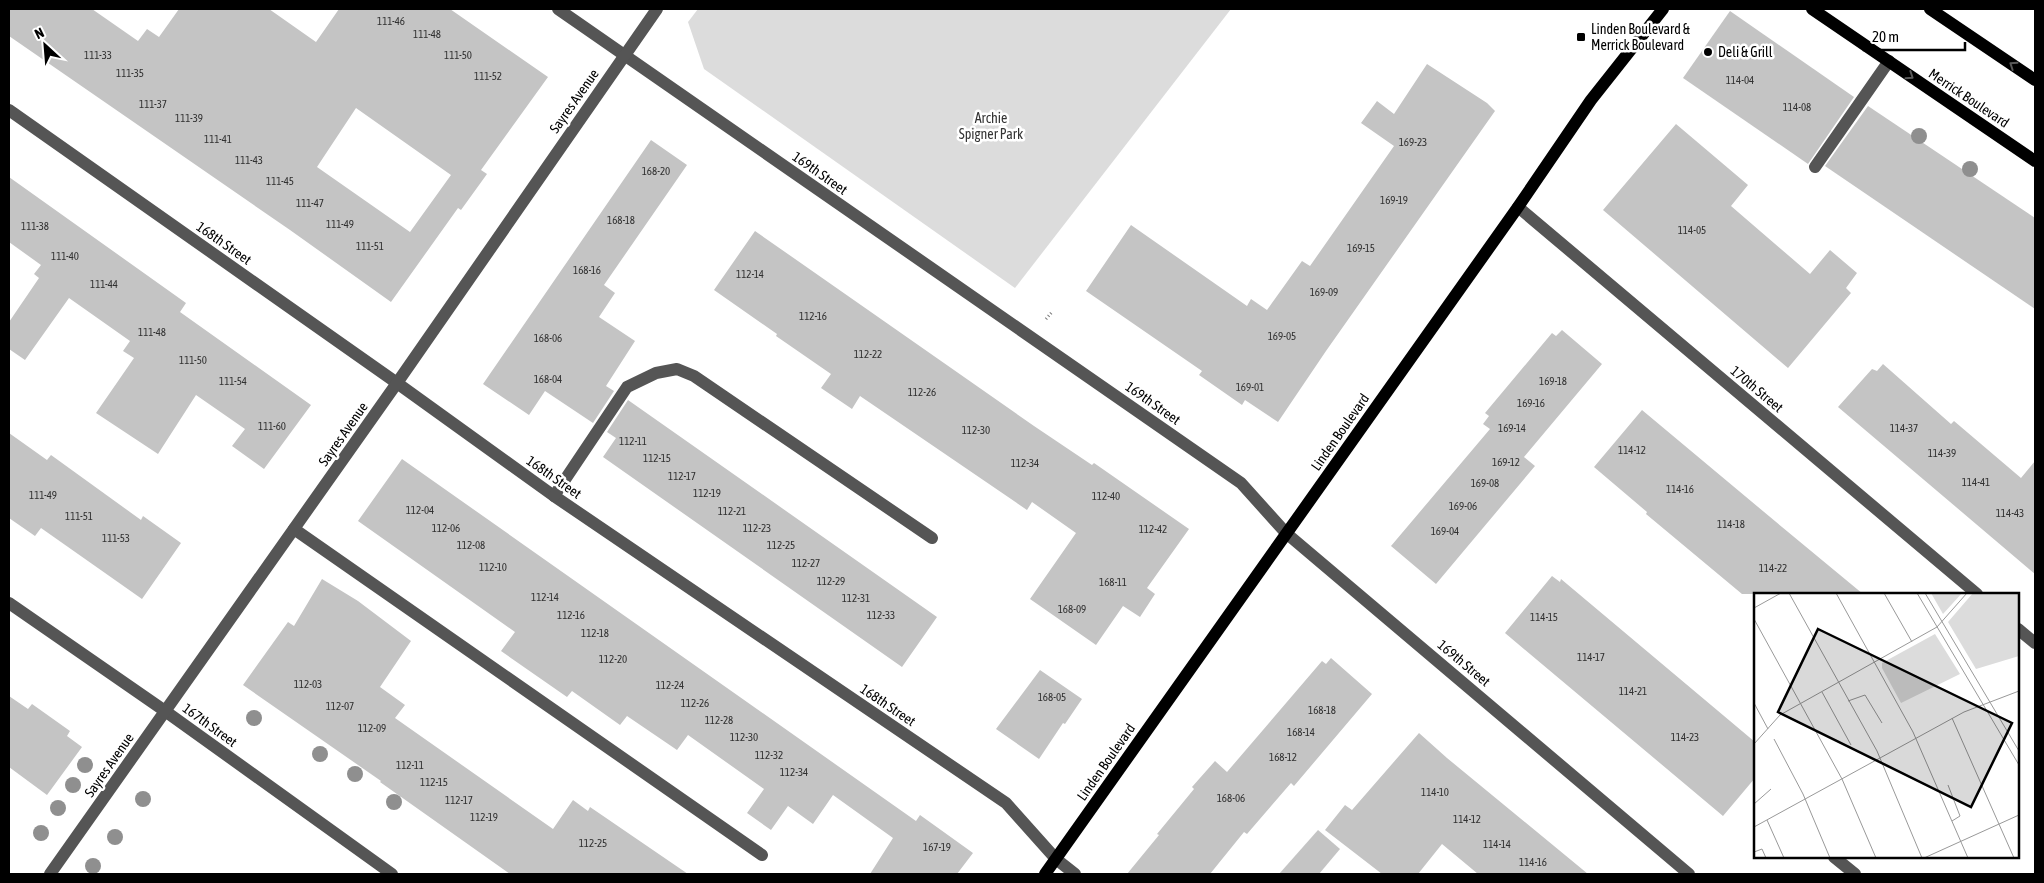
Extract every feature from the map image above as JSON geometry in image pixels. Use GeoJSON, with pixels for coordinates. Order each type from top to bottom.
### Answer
{"type":"FeatureCollection","features":[{"type":"Feature","properties":{"kind":"main road","name":"Linden Boulevard"},"geometry":{"type":"LineString","coordinates":[[1045,874],[1518,208],[1591,100],[1663,9]]}},
{"type":"Feature","properties":{"kind":"main road","name":"Merrick Boulevard"},"geometry":{"type":"LineString","coordinates":[[1812,9],[2035,161]]}},
{"type":"Feature","properties":{"kind":"main road"},"geometry":{"type":"LineString","coordinates":[[1930,9],[2035,80]]}},
{"type":"Feature","properties":{"kind":"street","name":"169th Street"},"geometry":{"type":"LineString","coordinates":[[558,9],[1241,483],[1286,533],[1689,874]]}},
{"type":"Feature","properties":{"kind":"street","name":"Sayres Avenue"},"geometry":{"type":"LineString","coordinates":[[50,874],[397,383],[657,9]]}},
{"type":"Feature","properties":{"kind":"street"},"geometry":{"type":"LineString","coordinates":[[1815,167],[1889,61]]}},
{"type":"Feature","properties":{"kind":"street","name":"168th Street"},"geometry":{"type":"LineString","coordinates":[[9,110],[554,496],[1006,803],[1056,858],[1075,874]]}},
{"type":"Feature","properties":{"kind":"street","name":"170th Street"},"geometry":{"type":"LineString","coordinates":[[1518,208],[1976,593]]}},
{"type":"Feature","properties":{"kind":"street"},"geometry":{"type":"LineString","coordinates":[[554,496],[628,387],[656,373],[677,368],[694,376],[932,538]]}},
{"type":"Feature","properties":{"kind":"street"},"geometry":{"type":"LineString","coordinates":[[294,529],[762,855]]}},
{"type":"Feature","properties":{"kind":"street","name":"167th Street"},"geometry":{"type":"LineString","coordinates":[[9,603],[165,711],[392,874]]}},
{"type":"Feature","properties":{"kind":"street"},"geometry":{"type":"LineString","coordinates":[[2019,629],[2035,643]]}},
{"type":"Feature","properties":{"kind":"street"},"geometry":{"type":"LineString","coordinates":[[1835,858],[1855,874]]}},
{"type":"Feature","properties":{"kind":"green space","name":"Archie Spigner Park"},"geometry":{"type":"Polygon","coordinates":[[[698,9],[1231,9],[1015,288],[704,69],[688,22],[698,9]]]}},
{"type":"Feature","properties":{"kind":"building"},"geometry":{"type":"Polygon","coordinates":[[[9,9],[92,9],[138,41],[147,29],[159,37],[179,9],[269,9],[316,42],[339,9],[450,9],[548,77],[481,170],[487,174],[461,210],[458,208],[391,302],[9,36],[9,9]],[[356,108],[317,167],[410,232],[451,175],[356,108]]]}},
{"type":"Feature","properties":{"kind":"building"},"geometry":{"type":"Polygon","coordinates":[[[1730,11],[1854,97],[1808,164],[1683,78],[1730,11]]]}},
{"type":"Feature","properties":{"kind":"building"},"geometry":{"type":"Polygon","coordinates":[[[1427,64],[1487,103],[1495,111],[1278,422],[1245,400],[1242,405],[1199,375],[1202,371],[1086,291],[1131,225],[1247,306],[1251,299],[1267,310],[1302,261],[1310,266],[1394,146],[1361,123],[1377,101],[1394,114],[1427,64]]]}},
{"type":"Feature","properties":{"kind":"building"},"geometry":{"type":"Polygon","coordinates":[[[1868,106],[2035,218],[2035,309],[1825,166],[1868,106]]]}},
{"type":"Feature","properties":{"kind":"building"},"geometry":{"type":"Polygon","coordinates":[[[1676,124],[1748,185],[1731,206],[1810,274],[1830,250],[1857,273],[1846,288],[1851,293],[1788,368],[1603,210],[1676,124]]]}},
{"type":"Feature","properties":{"kind":"building"},"geometry":{"type":"Polygon","coordinates":[[[651,140],[687,165],[604,285],[615,293],[599,317],[635,341],[606,386],[614,391],[593,423],[545,391],[529,415],[483,384],[651,140]]]}},
{"type":"Feature","properties":{"kind":"building"},"geometry":{"type":"Polygon","coordinates":[[[9,177],[186,303],[180,312],[311,405],[264,469],[232,446],[245,429],[196,395],[158,454],[96,413],[134,358],[123,351],[130,341],[69,298],[25,360],[9,349],[9,322],[39,278],[34,274],[41,265],[9,242],[9,177]]]}},
{"type":"Feature","properties":{"kind":"building"},"geometry":{"type":"Polygon","coordinates":[[[755,231],[1034,426],[1092,465],[1094,463],[1189,529],[1147,588],[1155,594],[1140,617],[1123,606],[1096,645],[1030,599],[1076,533],[1032,502],[1027,510],[860,396],[852,409],[821,388],[831,374],[714,290],[755,231]]]}},
{"type":"Feature","properties":{"kind":"building"},"geometry":{"type":"Polygon","coordinates":[[[1562,330],[1602,364],[1524,457],[1535,466],[1436,584],[1391,546],[1490,429],[1483,424],[1489,416],[1485,413],[1552,333],[1556,336],[1562,330]]]}},
{"type":"Feature","properties":{"kind":"building"},"geometry":{"type":"Polygon","coordinates":[[[1883,364],[1951,424],[1954,421],[2021,478],[2035,461],[2035,574],[1838,407],[1872,369],[1877,371],[1883,364]]]}},
{"type":"Feature","properties":{"kind":"building"},"geometry":{"type":"Polygon","coordinates":[[[628,400],[937,617],[902,667],[603,457],[616,438],[607,432],[628,400]]]}},
{"type":"Feature","properties":{"kind":"building"},"geometry":{"type":"Polygon","coordinates":[[[1642,410],[1862,593],[1742,594],[1646,514],[1647,512],[1594,467],[1642,410]]]}},
{"type":"Feature","properties":{"kind":"building"},"geometry":{"type":"Polygon","coordinates":[[[9,433],[47,460],[51,455],[141,520],[143,516],[181,543],[142,599],[41,528],[35,536],[9,518],[9,433]]]}},
{"type":"Feature","properties":{"kind":"building"},"geometry":{"type":"Polygon","coordinates":[[[402,459],[916,821],[920,815],[973,853],[957,874],[870,874],[893,838],[833,795],[813,824],[788,806],[771,830],[747,813],[764,789],[688,735],[677,750],[627,716],[620,725],[572,691],[567,697],[501,651],[515,632],[358,521],[402,459]]]}},
{"type":"Feature","properties":{"kind":"building"},"geometry":{"type":"Polygon","coordinates":[[[1552,576],[1560,582],[1561,579],[1754,741],[1754,779],[1723,816],[1505,633],[1552,576]]]}},
{"type":"Feature","properties":{"kind":"building"},"geometry":{"type":"Polygon","coordinates":[[[322,579],[358,601],[411,641],[380,687],[405,705],[395,718],[553,829],[573,800],[588,811],[590,807],[688,874],[510,874],[243,685],[288,622],[294,626],[322,579]]]}},
{"type":"Feature","properties":{"kind":"building"},"geometry":{"type":"Polygon","coordinates":[[[1331,658],[1372,694],[1294,786],[1291,783],[1247,834],[1244,832],[1210,874],[1127,874],[1194,789],[1192,787],[1215,761],[1227,772],[1322,661],[1326,664],[1331,658]]]}},
{"type":"Feature","properties":{"kind":"building"},"geometry":{"type":"Polygon","coordinates":[[[1040,670],[1082,699],[1039,759],[996,729],[1040,670]]]}},
{"type":"Feature","properties":{"kind":"building"},"geometry":{"type":"Polygon","coordinates":[[[9,696],[28,709],[32,704],[70,731],[67,736],[82,747],[47,795],[9,767],[9,696]]]}},
{"type":"Feature","properties":{"kind":"building"},"geometry":{"type":"Polygon","coordinates":[[[1419,733],[1588,874],[1478,874],[1442,844],[1418,874],[1382,874],[1325,830],[1345,805],[1352,810],[1419,733]]]}},
{"type":"Feature","properties":{"kind":"building"},"geometry":{"type":"Polygon","coordinates":[[[1318,830],[1340,849],[1319,874],[1279,874],[1318,830]]]}},
{"type":"Feature","properties":{"kind":"place","name":"Linden Boulevard & Merrick Boulevard"},"geometry":{"type":"Point","coordinates":[1581,37]}},
{"type":"Feature","properties":{"kind":"place","name":"Deli & Grill"},"geometry":{"type":"Point","coordinates":[1708,52]}}]}
